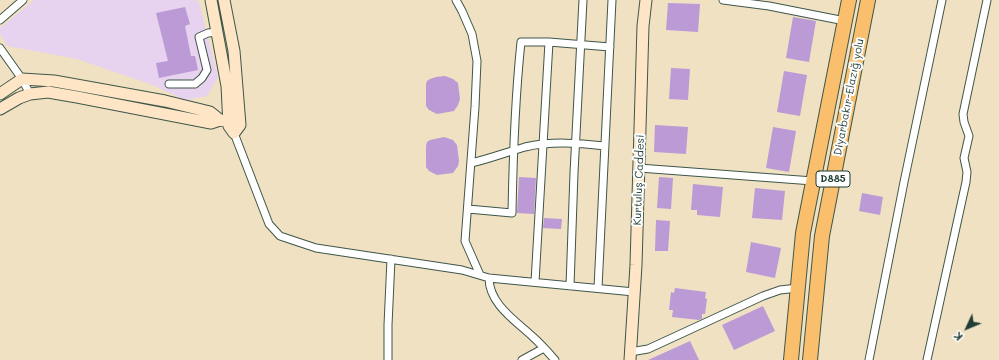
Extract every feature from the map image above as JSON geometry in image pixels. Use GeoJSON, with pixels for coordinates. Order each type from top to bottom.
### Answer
{"type":"FeatureCollection","features":[{"type":"Feature","properties":{"kind":"highway","name":"Diyarbakır-Elazığ yolu"},"geometry":{"type":"LineString","coordinates":[[791,360],[803,233],[849,0]]}},
{"type":"Feature","properties":{"kind":"highway","name":"Diyarbakır-Elazığ yolu"},"geometry":{"type":"LineString","coordinates":[[810,360],[822,236],[868,0]]}},
{"type":"Feature","properties":{"kind":"street"},"geometry":{"type":"LineString","coordinates":[[0,20],[23,0]]}},
{"type":"Feature","properties":{"kind":"street"},"geometry":{"type":"LineString","coordinates":[[211,0],[227,86],[224,121]]}},
{"type":"Feature","properties":{"kind":"street"},"geometry":{"type":"LineString","coordinates":[[224,0],[234,51],[237,129],[269,224],[280,236],[316,248],[462,270],[489,278],[634,292]]}},
{"type":"Feature","properties":{"kind":"street"},"geometry":{"type":"LineString","coordinates":[[456,0],[472,34],[477,60],[465,241],[480,275]]}},
{"type":"Feature","properties":{"kind":"street"},"geometry":{"type":"LineString","coordinates":[[570,286],[583,0]]}},
{"type":"Feature","properties":{"kind":"street"},"geometry":{"type":"LineString","coordinates":[[598,288],[612,0]]}},
{"type":"Feature","properties":{"kind":"street","name":"Kurtuluş Caddesi"},"geometry":{"type":"LineString","coordinates":[[630,356],[636,265],[643,26],[646,0]]}},
{"type":"Feature","properties":{"kind":"street"},"geometry":{"type":"LineString","coordinates":[[723,0],[769,3],[845,21]]}},
{"type":"Feature","properties":{"kind":"street"},"geometry":{"type":"LineString","coordinates":[[869,360],[942,0]]}},
{"type":"Feature","properties":{"kind":"street"},"geometry":{"type":"LineString","coordinates":[[927,360],[966,182],[967,172],[964,158],[969,136],[963,114],[987,0]]}},
{"type":"Feature","properties":{"kind":"street"},"geometry":{"type":"LineString","coordinates":[[169,84],[195,84],[202,78],[207,70],[199,37],[218,32]]}},
{"type":"Feature","properties":{"kind":"street"},"geometry":{"type":"LineString","coordinates":[[468,209],[512,213],[513,150],[521,42],[549,42],[610,47]]}},
{"type":"Feature","properties":{"kind":"street"},"geometry":{"type":"LineString","coordinates":[[535,282],[549,42]]}},
{"type":"Feature","properties":{"kind":"street"},"geometry":{"type":"LineString","coordinates":[[0,48],[22,79],[30,94]]}},
{"type":"Feature","properties":{"kind":"street"},"geometry":{"type":"LineString","coordinates":[[0,94],[22,79],[54,81],[165,101],[210,112],[229,126],[237,129]]}},
{"type":"Feature","properties":{"kind":"street"},"geometry":{"type":"LineString","coordinates":[[0,109],[19,98],[30,94],[48,92],[77,96],[211,123],[224,121]]}},
{"type":"Feature","properties":{"kind":"street"},"geometry":{"type":"LineString","coordinates":[[471,163],[513,150],[544,144],[576,143],[605,146]]}},
{"type":"Feature","properties":{"kind":"street"},"geometry":{"type":"LineString","coordinates":[[639,168],[814,181]]}},
{"type":"Feature","properties":{"kind":"street"},"geometry":{"type":"LineString","coordinates":[[388,360],[388,325],[392,259]]}},
{"type":"Feature","properties":{"kind":"street"},"geometry":{"type":"LineString","coordinates":[[489,278],[491,291],[498,303],[555,360]]}},
{"type":"Feature","properties":{"kind":"street"},"geometry":{"type":"LineString","coordinates":[[630,356],[763,296],[780,290],[798,288]]}},
{"type":"Feature","properties":{"kind":"street"},"geometry":{"type":"LineString","coordinates":[[522,360],[544,348]]}},
{"type":"Feature","properties":{"kind":"shaded area"},"geometry":{"type":"Polygon","coordinates":[[[34,0],[195,0],[199,2],[218,77],[207,96],[185,100],[150,84],[77,59],[7,46],[0,34],[0,28],[34,0]]]}},
{"type":"Feature","properties":{"kind":"building"},"geometry":{"type":"Polygon","coordinates":[[[668,3],[700,4],[698,32],[666,30],[668,3]]]}},
{"type":"Feature","properties":{"kind":"building"},"geometry":{"type":"Polygon","coordinates":[[[185,7],[190,24],[185,26],[191,56],[195,56],[198,70],[159,78],[156,63],[168,61],[156,13],[185,7]]]}},
{"type":"Feature","properties":{"kind":"building"},"geometry":{"type":"Polygon","coordinates":[[[793,17],[816,21],[809,62],[786,58],[793,17]]]}},
{"type":"Feature","properties":{"kind":"building"},"geometry":{"type":"Polygon","coordinates":[[[671,68],[690,69],[688,100],[669,99],[671,68]]]}},
{"type":"Feature","properties":{"kind":"building"},"geometry":{"type":"Polygon","coordinates":[[[784,71],[807,75],[800,116],[777,112],[784,71]]]}},
{"type":"Feature","properties":{"kind":"building"},"geometry":{"type":"Polygon","coordinates":[[[445,76],[458,83],[460,99],[454,111],[437,114],[429,110],[426,106],[426,84],[430,79],[445,76]]]}},
{"type":"Feature","properties":{"kind":"building"},"geometry":{"type":"Polygon","coordinates":[[[655,125],[688,127],[686,154],[654,152],[655,125]]]}},
{"type":"Feature","properties":{"kind":"building"},"geometry":{"type":"Polygon","coordinates":[[[773,127],[796,131],[789,172],[766,168],[773,127]]]}},
{"type":"Feature","properties":{"kind":"building"},"geometry":{"type":"Polygon","coordinates":[[[444,137],[453,140],[457,145],[459,161],[458,166],[453,173],[437,175],[429,171],[426,167],[426,146],[427,142],[430,140],[444,137]]]}},
{"type":"Feature","properties":{"kind":"building"},"geometry":{"type":"Polygon","coordinates":[[[519,177],[536,178],[534,214],[517,213],[519,177]]]}},
{"type":"Feature","properties":{"kind":"building"},"geometry":{"type":"Polygon","coordinates":[[[659,177],[673,178],[671,209],[657,208],[659,177]]]}},
{"type":"Feature","properties":{"kind":"building"},"geometry":{"type":"Polygon","coordinates":[[[693,184],[723,187],[720,217],[697,215],[697,210],[691,210],[693,184]]]}},
{"type":"Feature","properties":{"kind":"building"},"geometry":{"type":"Polygon","coordinates":[[[755,188],[785,191],[782,220],[752,218],[755,188]]]}},
{"type":"Feature","properties":{"kind":"building"},"geometry":{"type":"Polygon","coordinates":[[[862,193],[883,197],[880,215],[859,211],[862,193]]]}},
{"type":"Feature","properties":{"kind":"building"},"geometry":{"type":"Polygon","coordinates":[[[544,218],[562,219],[561,229],[543,228],[544,218]]]}},
{"type":"Feature","properties":{"kind":"building"},"geometry":{"type":"Polygon","coordinates":[[[656,220],[670,221],[668,251],[655,251],[656,220]]]}},
{"type":"Feature","properties":{"kind":"building"},"geometry":{"type":"Polygon","coordinates":[[[751,242],[781,248],[775,278],[746,272],[751,242]]]}},
{"type":"Feature","properties":{"kind":"building"},"geometry":{"type":"Polygon","coordinates":[[[675,288],[706,292],[705,298],[707,299],[705,314],[702,314],[702,319],[672,317],[673,310],[669,310],[671,292],[674,293],[675,288]]]}},
{"type":"Feature","properties":{"kind":"building"},"geometry":{"type":"Polygon","coordinates":[[[763,306],[775,331],[734,350],[722,325],[763,306]]]}},
{"type":"Feature","properties":{"kind":"building"},"geometry":{"type":"Polygon","coordinates":[[[690,341],[699,360],[648,360],[690,341]]]}}]}
